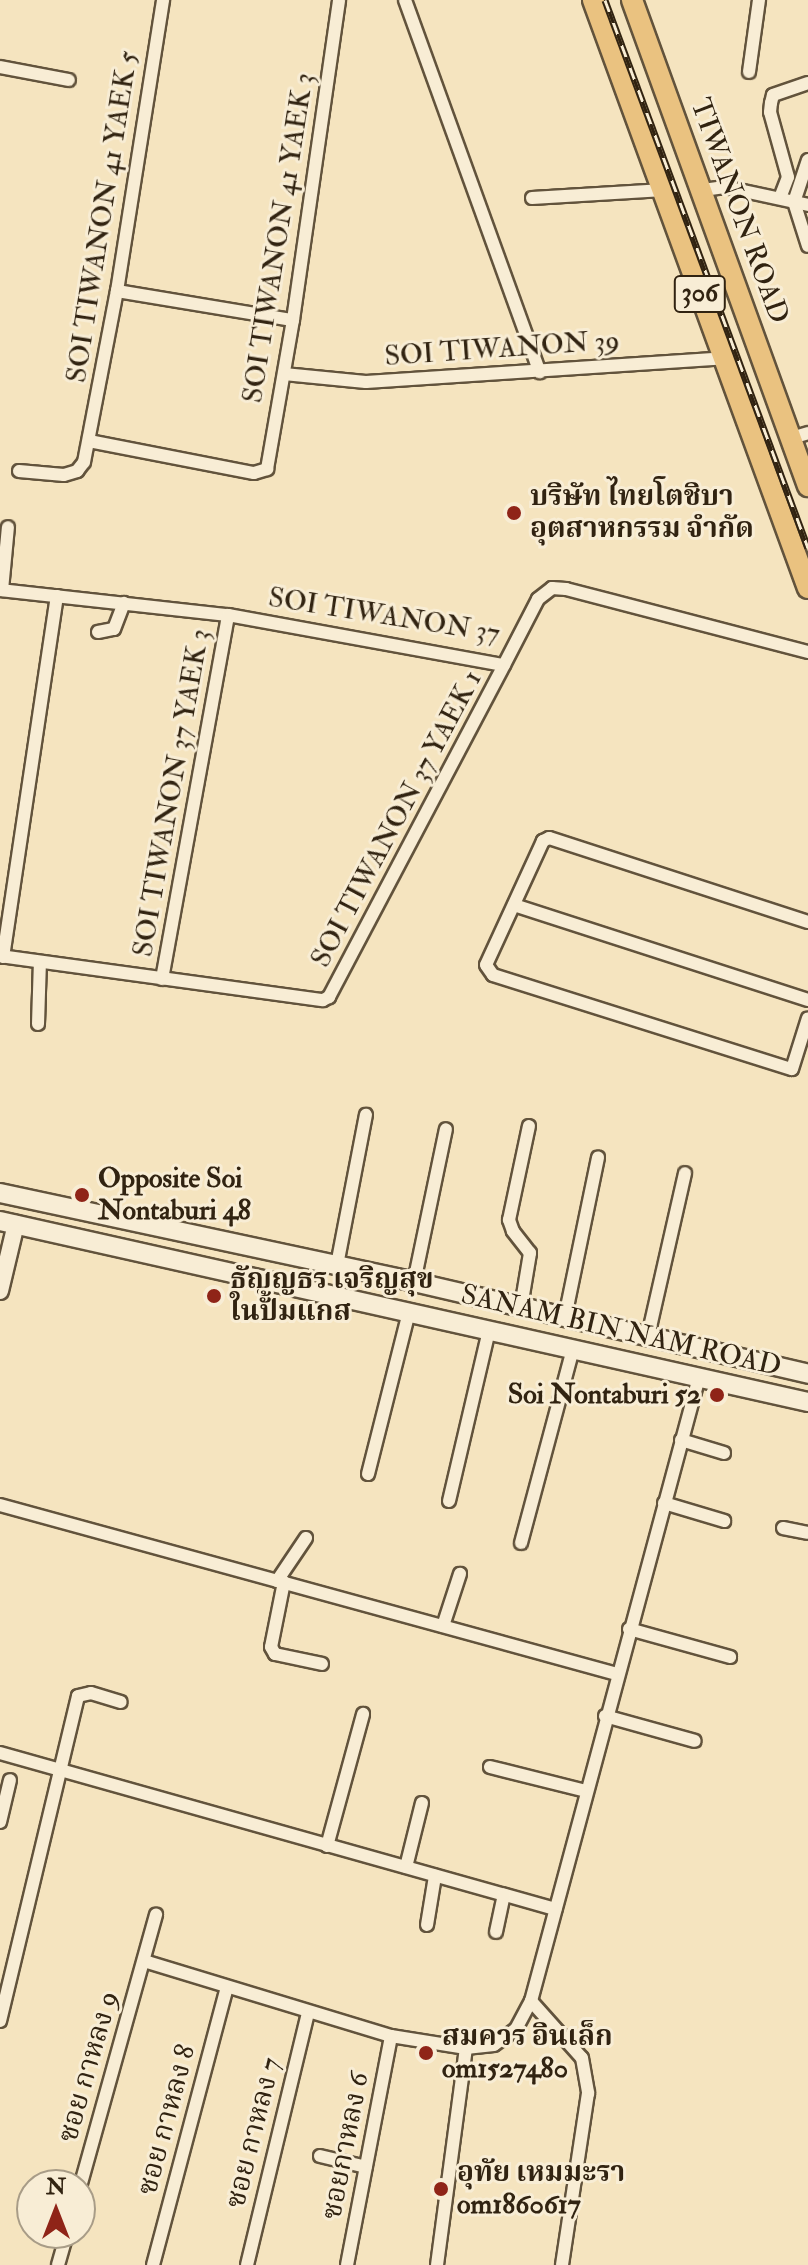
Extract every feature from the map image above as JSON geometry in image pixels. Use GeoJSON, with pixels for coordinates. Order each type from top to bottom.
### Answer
{"type":"FeatureCollection","features":[{"type":"Feature","properties":{"kind":"main road","name":"306"},"geometry":{"type":"LineString","coordinates":[[593,0],[808,588]]}},
{"type":"Feature","properties":{"kind":"main road","name":"TIWANON ROAD"},"geometry":{"type":"LineString","coordinates":[[632,0],[799,436],[808,486]]}},
{"type":"Feature","properties":{"kind":"main road","name":"SANAM BIN NAM ROAD"},"geometry":{"type":"LineString","coordinates":[[0,1193],[414,1282],[808,1374]]}},
{"type":"Feature","properties":{"kind":"main road"},"geometry":{"type":"LineString","coordinates":[[8,1222],[23,1198]]}},
{"type":"Feature","properties":{"kind":"main road","name":"SANAM BIN NAM ROAD"},"geometry":{"type":"LineString","coordinates":[[8,1222],[808,1402]]}},
{"type":"Feature","properties":{"kind":"street","name":"SOI TIWANON 41 YAEK 5"},"geometry":{"type":"LineString","coordinates":[[19,471],[64,475],[77,471],[84,462],[117,291],[163,0]]}},
{"type":"Feature","properties":{"kind":"street","name":"SOI TIWANON 41 YAEK 3"},"geometry":{"type":"LineString","coordinates":[[89,441],[254,473],[267,469],[293,320],[339,0]]}},
{"type":"Feature","properties":{"kind":"street"},"geometry":{"type":"LineString","coordinates":[[405,0],[540,372]]}},
{"type":"Feature","properties":{"kind":"street"},"geometry":{"type":"LineString","coordinates":[[749,72],[759,0]]}},
{"type":"Feature","properties":{"kind":"street"},"geometry":{"type":"LineString","coordinates":[[0,67],[69,80]]}},
{"type":"Feature","properties":{"kind":"street"},"geometry":{"type":"LineString","coordinates":[[780,198],[788,177],[770,112],[771,103],[773,95],[808,83]]}},
{"type":"Feature","properties":{"kind":"street"},"geometry":{"type":"LineString","coordinates":[[808,160],[794,202],[808,246]]}},
{"type":"Feature","properties":{"kind":"street"},"geometry":{"type":"LineString","coordinates":[[703,190],[725,187],[808,205]]}},
{"type":"Feature","properties":{"kind":"street"},"geometry":{"type":"LineString","coordinates":[[532,198],[664,190]]}},
{"type":"Feature","properties":{"kind":"street"},"geometry":{"type":"LineString","coordinates":[[117,291],[293,320]]}},
{"type":"Feature","properties":{"kind":"street","name":"SOI TIWANON 39"},"geometry":{"type":"LineString","coordinates":[[284,374],[366,382],[724,358]]}},
{"type":"Feature","properties":{"kind":"street"},"geometry":{"type":"LineString","coordinates":[[1,590],[8,527]]}},
{"type":"Feature","properties":{"kind":"street","name":"SOI TIWANON 37"},"geometry":{"type":"LineString","coordinates":[[1,590],[228,615],[504,665],[538,599],[552,588],[566,589],[808,652]]}},
{"type":"Feature","properties":{"kind":"street"},"geometry":{"type":"LineString","coordinates":[[1,957],[57,596]]}},
{"type":"Feature","properties":{"kind":"street"},"geometry":{"type":"LineString","coordinates":[[98,632],[114,629],[124,603]]}},
{"type":"Feature","properties":{"kind":"street","name":"SOI TIWANON 37 YAEK 3"},"geometry":{"type":"LineString","coordinates":[[162,979],[228,615]]}},
{"type":"Feature","properties":{"kind":"street","name":"SOI TIWANON 37 YAEK 1"},"geometry":{"type":"LineString","coordinates":[[1,957],[323,1000],[329,997],[504,665]]}},
{"type":"Feature","properties":{"kind":"street"},"geometry":{"type":"LineString","coordinates":[[808,922],[549,838],[543,841],[486,965],[493,975],[792,1069],[808,1018]]}},
{"type":"Feature","properties":{"kind":"street"},"geometry":{"type":"LineString","coordinates":[[514,905],[808,1000]]}},
{"type":"Feature","properties":{"kind":"street"},"geometry":{"type":"LineString","coordinates":[[38,1024],[40,962]]}},
{"type":"Feature","properties":{"kind":"street"},"geometry":{"type":"LineString","coordinates":[[337,1265],[366,1115]]}},
{"type":"Feature","properties":{"kind":"street"},"geometry":{"type":"LineString","coordinates":[[521,1307],[530,1253],[513,1231],[509,1220],[529,1126]]}},
{"type":"Feature","properties":{"kind":"street"},"geometry":{"type":"LineString","coordinates":[[414,1282],[446,1129]]}},
{"type":"Feature","properties":{"kind":"street"},"geometry":{"type":"LineString","coordinates":[[565,1317],[598,1157]]}},
{"type":"Feature","properties":{"kind":"street"},"geometry":{"type":"LineString","coordinates":[[648,1336],[685,1173]]}},
{"type":"Feature","properties":{"kind":"street"},"geometry":{"type":"LineString","coordinates":[[0,1291],[8,1222]]}},
{"type":"Feature","properties":{"kind":"street"},"geometry":{"type":"LineString","coordinates":[[368,1474],[409,1312]]}},
{"type":"Feature","properties":{"kind":"street"},"geometry":{"type":"LineString","coordinates":[[449,1501],[489,1330]]}},
{"type":"Feature","properties":{"kind":"street"},"geometry":{"type":"LineString","coordinates":[[521,1543],[573,1349]]}},
{"type":"Feature","properties":{"kind":"street"},"geometry":{"type":"LineString","coordinates":[[144,1961],[391,2036],[466,2048],[494,2045],[516,2029],[531,2001],[605,1716],[699,1377]]}},
{"type":"Feature","properties":{"kind":"street"},"geometry":{"type":"LineString","coordinates":[[681,1440],[724,1453]]}},
{"type":"Feature","properties":{"kind":"street"},"geometry":{"type":"LineString","coordinates":[[664,1503],[724,1521]]}},
{"type":"Feature","properties":{"kind":"street"},"geometry":{"type":"LineString","coordinates":[[0,1505],[617,1674]]}},
{"type":"Feature","properties":{"kind":"street"},"geometry":{"type":"LineString","coordinates":[[783,1528],[808,1533]]}},
{"type":"Feature","properties":{"kind":"street"},"geometry":{"type":"LineString","coordinates":[[306,1538],[280,1582],[271,1647],[275,1654],[322,1664]]}},
{"type":"Feature","properties":{"kind":"street"},"geometry":{"type":"LineString","coordinates":[[443,1626],[460,1574]]}},
{"type":"Feature","properties":{"kind":"street"},"geometry":{"type":"LineString","coordinates":[[629,1629],[730,1657]]}},
{"type":"Feature","properties":{"kind":"street"},"geometry":{"type":"LineString","coordinates":[[0,2021],[78,1696],[91,1693],[121,1702]]}},
{"type":"Feature","properties":{"kind":"street"},"geometry":{"type":"LineString","coordinates":[[327,1846],[363,1714]]}},
{"type":"Feature","properties":{"kind":"street"},"geometry":{"type":"LineString","coordinates":[[605,1716],[695,1741]]}},
{"type":"Feature","properties":{"kind":"street"},"geometry":{"type":"LineString","coordinates":[[0,1753],[555,1909]]}},
{"type":"Feature","properties":{"kind":"street"},"geometry":{"type":"LineString","coordinates":[[490,1767],[586,1791]]}},
{"type":"Feature","properties":{"kind":"street"},"geometry":{"type":"LineString","coordinates":[[0,1822],[2,1803],[10,1780]]}},
{"type":"Feature","properties":{"kind":"street"},"geometry":{"type":"LineString","coordinates":[[406,1867],[422,1803]]}},
{"type":"Feature","properties":{"kind":"street"},"geometry":{"type":"LineString","coordinates":[[427,1925],[435,1876]]}},
{"type":"Feature","properties":{"kind":"street"},"geometry":{"type":"LineString","coordinates":[[496,1932],[504,1895]]}},
{"type":"Feature","properties":{"kind":"street","name":"ซอย กาหลง 9"},"geometry":{"type":"LineString","coordinates":[[85,2169],[156,1914]]}},
{"type":"Feature","properties":{"kind":"street","name":"ซอย กาหลง 8"},"geometry":{"type":"LineString","coordinates":[[153,2265],[227,1987]]}},
{"type":"Feature","properties":{"kind":"street"},"geometry":{"type":"LineString","coordinates":[[531,2001],[582,2058],[588,2093],[562,2265]]}},
{"type":"Feature","properties":{"kind":"street","name":"ซอย กาหลง 7"},"geometry":{"type":"LineString","coordinates":[[247,2265],[308,2012]]}},
{"type":"Feature","properties":{"kind":"street","name":"ซอยกาหลง 6"},"geometry":{"type":"LineString","coordinates":[[347,2265],[391,2036]]}},
{"type":"Feature","properties":{"kind":"street"},"geometry":{"type":"LineString","coordinates":[[437,2265],[466,2048]]}},
{"type":"Feature","properties":{"kind":"street"},"geometry":{"type":"LineString","coordinates":[[320,2156],[366,2167]]}},
{"type":"Feature","properties":{"kind":"railway"},"geometry":{"type":"LineString","coordinates":[[605,0],[808,548]]}},
{"type":"Feature","properties":{"kind":"place","name":"บริษัท ไทยโตชิบา อุตสาหกรรม จำกัด"},"geometry":{"type":"Point","coordinates":[514,513]}},
{"type":"Feature","properties":{"kind":"place","name":"Opposite Soi Nontaburi 48"},"geometry":{"type":"Point","coordinates":[82,1195]}},
{"type":"Feature","properties":{"kind":"place","name":"ธัญญธร เจริญสุข ในปั้มแกส"},"geometry":{"type":"Point","coordinates":[214,1296]}},
{"type":"Feature","properties":{"kind":"place","name":"Soi Nontaburi 52"},"geometry":{"type":"Point","coordinates":[717,1395]}},
{"type":"Feature","properties":{"kind":"place","name":"สมควร อินเล็ก om1527480"},"geometry":{"type":"Point","coordinates":[426,2053]}},
{"type":"Feature","properties":{"kind":"place","name":"อุทัย เหมมะรา om1860617"},"geometry":{"type":"Point","coordinates":[441,2189]}}]}
